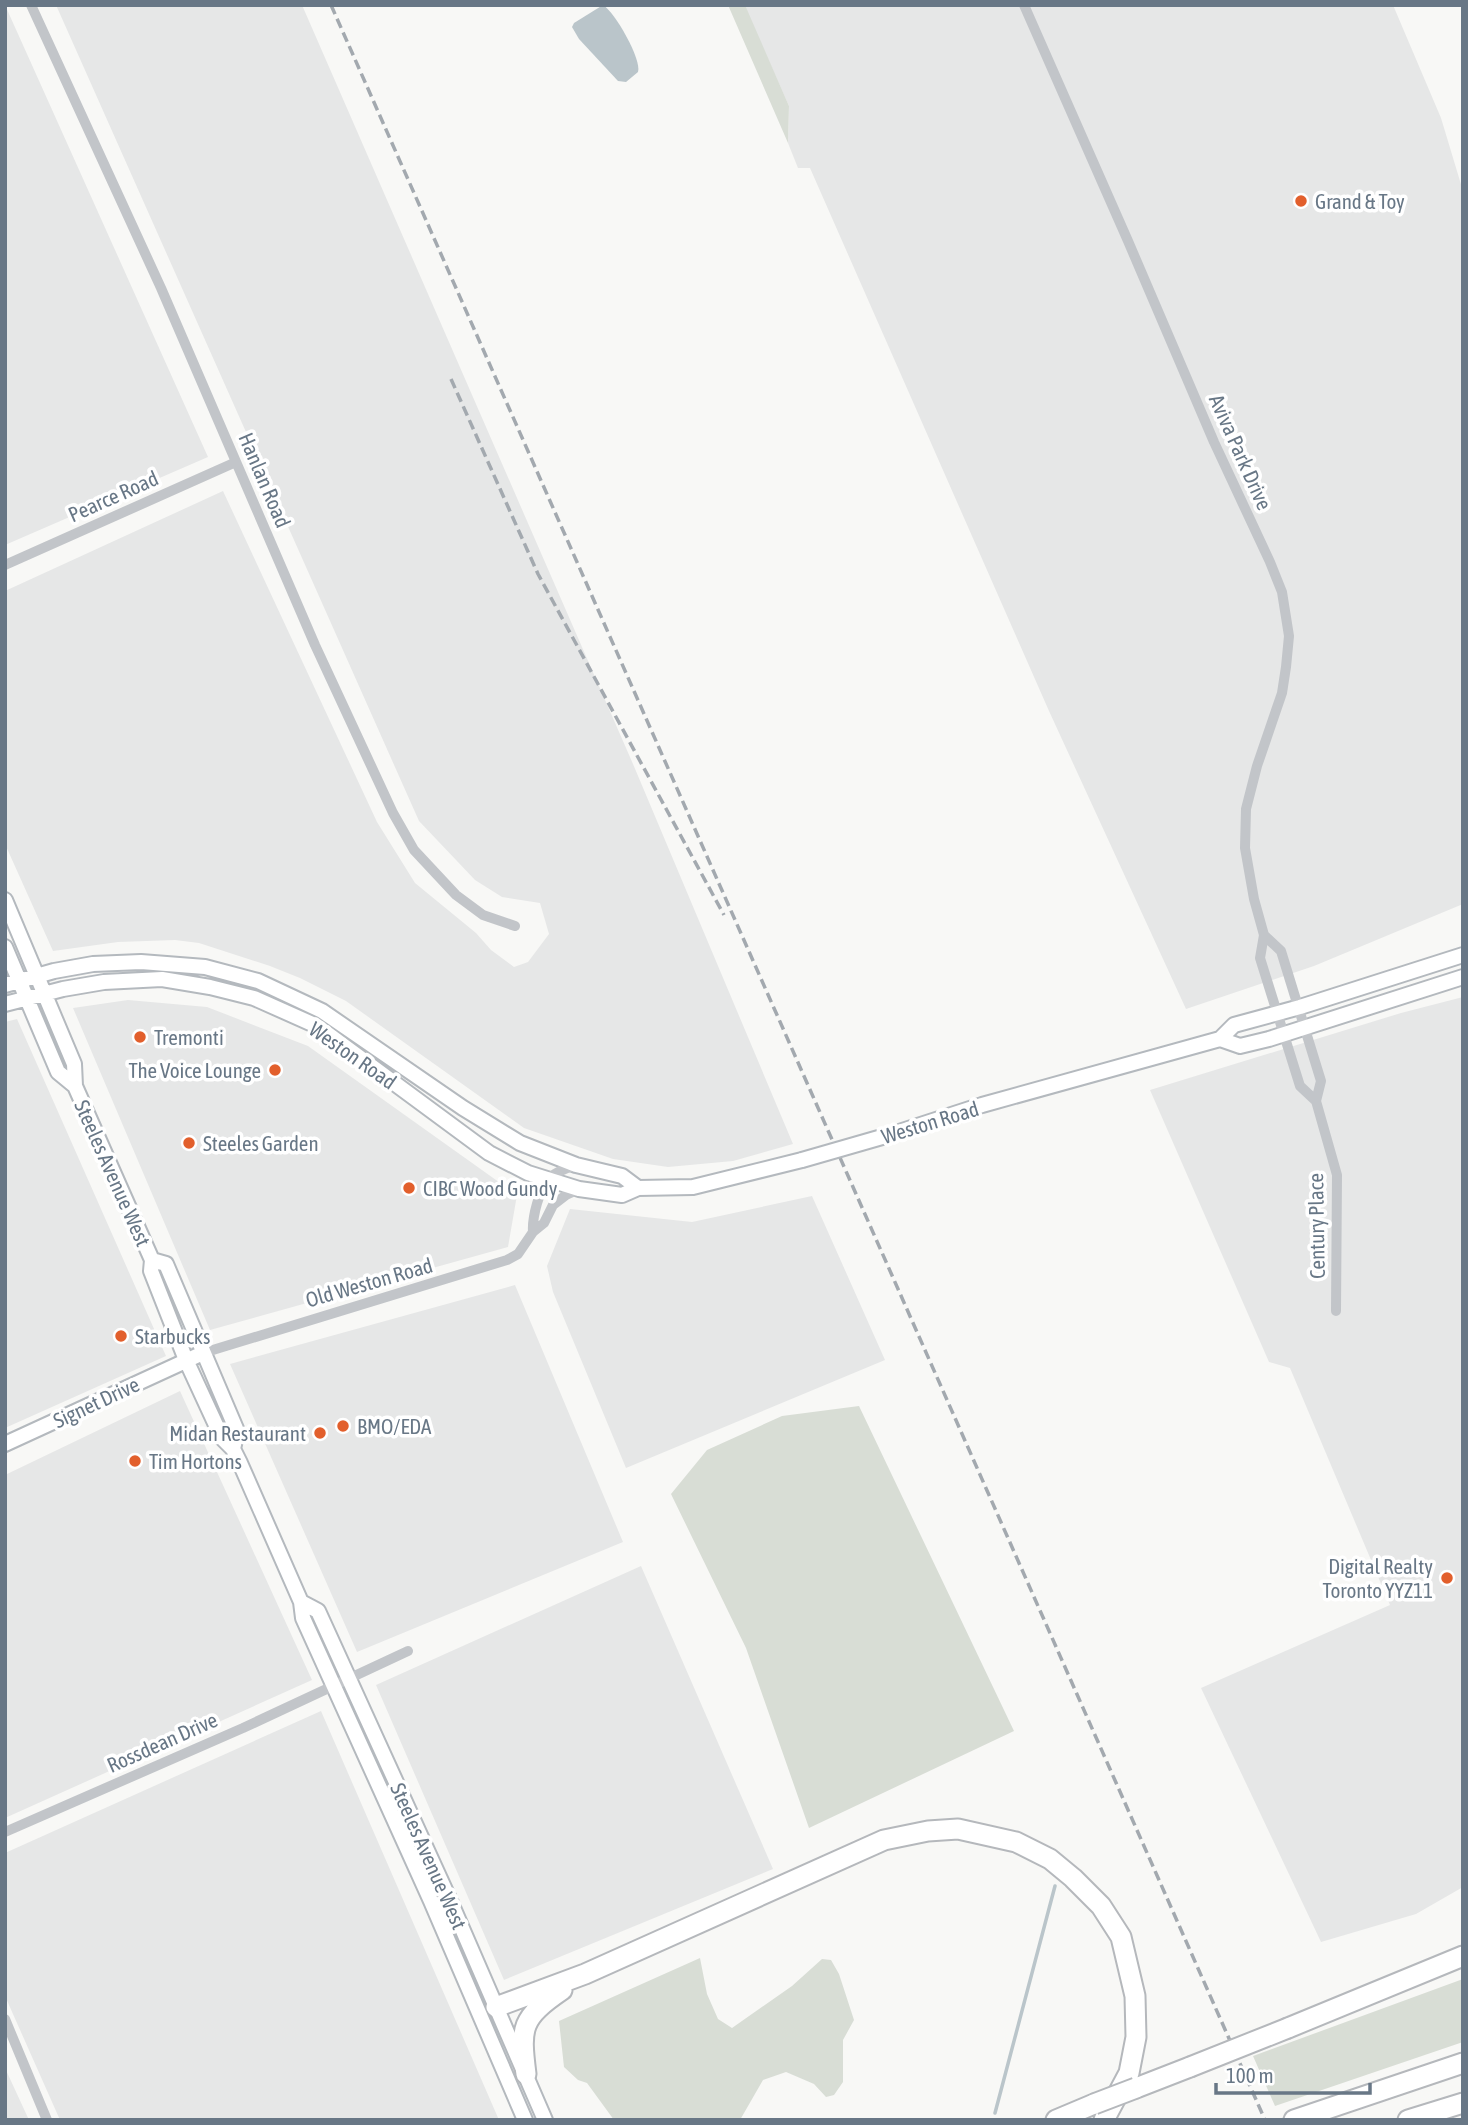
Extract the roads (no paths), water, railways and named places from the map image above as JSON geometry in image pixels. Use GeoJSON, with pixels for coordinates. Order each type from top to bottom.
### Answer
{"type":"FeatureCollection","features":[{"type":"Feature","properties":{"kind":"highway"},"geometry":{"type":"LineString","coordinates":[[488,2010],[585,1975],[884,1840],[928,1831],[958,1829],[1016,1842],[1050,1859],[1101,1906],[1121,1937],[1135,1996],[1136,2037],[1129,2073],[1099,2112]]}},
{"type":"Feature","properties":{"kind":"highway"},"geometry":{"type":"LineString","coordinates":[[1056,2120],[1099,2112],[1136,2088],[1463,1956]]}},
{"type":"Feature","properties":{"kind":"highway"},"geometry":{"type":"LineString","coordinates":[[526,2074],[522,2040],[525,2026],[546,2001],[585,1975]]}},
{"type":"Feature","properties":{"kind":"highway"},"geometry":{"type":"LineString","coordinates":[[1294,2120],[1463,2063]]}},
{"type":"Feature","properties":{"kind":"highway"},"geometry":{"type":"LineString","coordinates":[[1408,2120],[1463,2103]]}},
{"type":"Feature","properties":{"kind":"main road","name":"Steeles Avenue West"},"geometry":{"type":"LineString","coordinates":[[5,900],[74,1064],[75,1086],[152,1260],[150,1271],[186,1360],[222,1438],[233,1449],[301,1602],[303,1618],[333,1685],[488,2010],[526,2074],[545,2120]]}},
{"type":"Feature","properties":{"kind":"main road","name":"Steeles Avenue West"},"geometry":{"type":"LineString","coordinates":[[5,947],[12,983],[26,998],[58,1072],[75,1086]]}},
{"type":"Feature","properties":{"kind":"main road","name":"Weston Road"},"geometry":{"type":"LineString","coordinates":[[5,1004],[104,982],[162,979],[254,998],[317,1027],[489,1153],[548,1180],[579,1189],[621,1195],[638,1188],[693,1187],[802,1160],[982,1105],[1220,1039],[1234,1025],[1463,955]]}},
{"type":"Feature","properties":{"kind":"main road","name":"Weston Road"},"geometry":{"type":"LineString","coordinates":[[12,983],[93,964],[141,961],[205,967],[258,981],[322,1011],[463,1108],[520,1143],[576,1165],[622,1176],[638,1188]]}},
{"type":"Feature","properties":{"kind":"main road","name":"Weston Road"},"geometry":{"type":"LineString","coordinates":[[1220,1039],[1240,1046],[1306,1028],[1463,977]]}},
{"type":"Feature","properties":{"kind":"main road","name":"Steeles Avenue West"},"geometry":{"type":"LineString","coordinates":[[152,1260],[166,1264],[237,1431],[233,1449]]}},
{"type":"Feature","properties":{"kind":"main road","name":"Signet Drive"},"geometry":{"type":"LineString","coordinates":[[5,1444],[203,1353]]}},
{"type":"Feature","properties":{"kind":"main road","name":"Steeles Avenue West"},"geometry":{"type":"LineString","coordinates":[[301,1602],[318,1611],[396,1783],[488,2010],[525,2120]]}},
{"type":"Feature","properties":{"kind":"street","name":"Hanlan Road"},"geometry":{"type":"LineString","coordinates":[[31,5],[161,288],[338,695],[393,813],[414,850],[470,907],[483,915],[515,926]]}},
{"type":"Feature","properties":{"kind":"street","name":"Aviva Park Drive"},"geometry":{"type":"LineString","coordinates":[[1024,5],[1282,592],[1289,636],[1286,667],[1282,693],[1260,756],[1246,809],[1245,848],[1254,900],[1264,935],[1260,958],[1285,1034]]}},
{"type":"Feature","properties":{"kind":"street","name":"Pearce Road"},"geometry":{"type":"LineString","coordinates":[[5,565],[236,463]]}},
{"type":"Feature","properties":{"kind":"street","name":"Aviva Park Drive"},"geometry":{"type":"LineString","coordinates":[[1264,935],[1281,951],[1306,1028]]}},
{"type":"Feature","properties":{"kind":"street","name":"Century Place"},"geometry":{"type":"LineString","coordinates":[[1306,1028],[1321,1081],[1316,1101],[1337,1175],[1336,1311]]}},
{"type":"Feature","properties":{"kind":"street","name":"Century Place"},"geometry":{"type":"LineString","coordinates":[[1285,1034],[1300,1086],[1316,1101]]}},
{"type":"Feature","properties":{"kind":"street"},"geometry":{"type":"LineString","coordinates":[[548,1180],[576,1165]]}},
{"type":"Feature","properties":{"kind":"street","name":"Old Weston Road"},"geometry":{"type":"LineString","coordinates":[[533,1232],[532,1217],[548,1180]]}},
{"type":"Feature","properties":{"kind":"street","name":"Old Weston Road"},"geometry":{"type":"LineString","coordinates":[[203,1353],[507,1260],[518,1254],[533,1232],[544,1223],[553,1205],[579,1189]]}},
{"type":"Feature","properties":{"kind":"street","name":"Rossdean Drive"},"geometry":{"type":"LineString","coordinates":[[5,1832],[243,1728],[408,1651]]}},
{"type":"Feature","properties":{"kind":"street"},"geometry":{"type":"LineString","coordinates":[[5,2019],[47,2120]]}},
{"type":"Feature","properties":{"kind":"waterway"},"geometry":{"type":"LineString","coordinates":[[995,2113],[1055,1886]]}},
{"type":"Feature","properties":{"kind":"railway"},"geometry":{"type":"LineString","coordinates":[[331,5],[1265,2120]]}},
{"type":"Feature","properties":{"kind":"railway"},"geometry":{"type":"LineString","coordinates":[[451,379],[538,574],[724,915]]}},
{"type":"Feature","properties":{"kind":"place","name":"Grand & Toy"},"geometry":{"type":"Point","coordinates":[1301,201]}},
{"type":"Feature","properties":{"kind":"place","name":"Tremonti"},"geometry":{"type":"Point","coordinates":[140,1037]}},
{"type":"Feature","properties":{"kind":"place","name":"The Voice Lounge"},"geometry":{"type":"Point","coordinates":[275,1070]}},
{"type":"Feature","properties":{"kind":"place","name":"Steeles Garden"},"geometry":{"type":"Point","coordinates":[189,1143]}},
{"type":"Feature","properties":{"kind":"place","name":"CIBC Wood Gundy"},"geometry":{"type":"Point","coordinates":[409,1188]}},
{"type":"Feature","properties":{"kind":"place","name":"Starbucks"},"geometry":{"type":"Point","coordinates":[121,1336]}},
{"type":"Feature","properties":{"kind":"place","name":"BMO/EDA"},"geometry":{"type":"Point","coordinates":[343,1426]}},
{"type":"Feature","properties":{"kind":"place","name":"Midan Restaurant"},"geometry":{"type":"Point","coordinates":[320,1433]}},
{"type":"Feature","properties":{"kind":"place","name":"Tim Hortons"},"geometry":{"type":"Point","coordinates":[135,1461]}},
{"type":"Feature","properties":{"kind":"place","name":"Digital Realty Toronto YYZ11"},"geometry":{"type":"Point","coordinates":[1447,1578]}}]}
